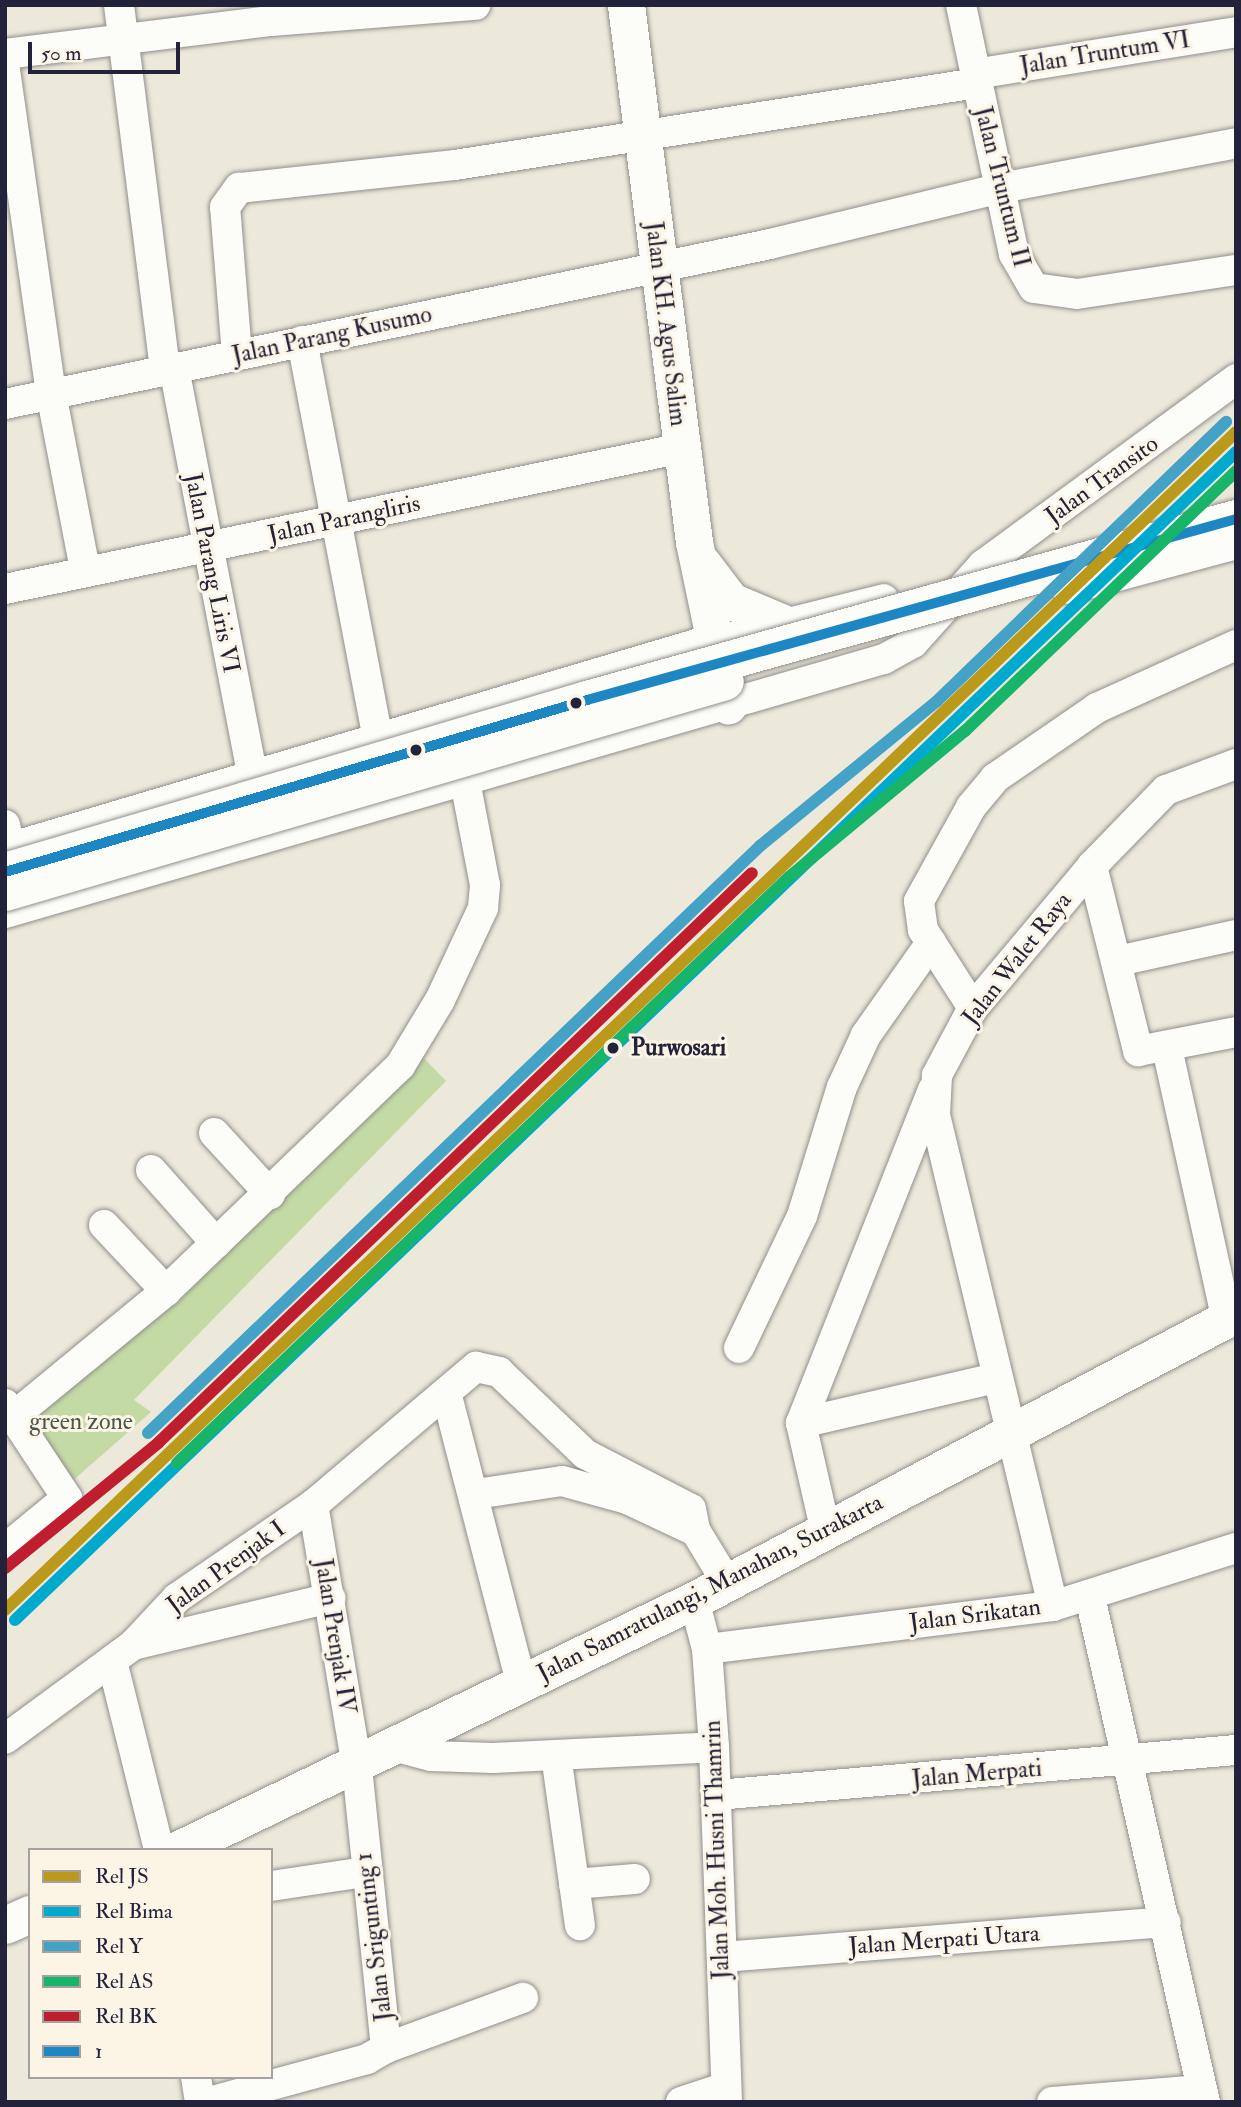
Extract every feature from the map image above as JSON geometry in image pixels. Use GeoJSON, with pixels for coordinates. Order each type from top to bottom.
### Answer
{"type":"FeatureCollection","features":[{"type":"Feature","properties":{"kind":"highway"},"geometry":{"type":"LineString","coordinates":[[7,850],[587,699],[1236,519]]}},
{"type":"Feature","properties":{"kind":"main road","name":"Jalan KH. Agus Salim"},"geometry":{"type":"LineString","coordinates":[[626,5],[640,135],[696,553],[727,705]]}},
{"type":"Feature","properties":{"kind":"main road"},"geometry":{"type":"LineString","coordinates":[[5,892],[841,646],[1236,540]]}},
{"type":"Feature","properties":{"kind":"main road"},"geometry":{"type":"LineString","coordinates":[[696,553],[731,601],[783,624]]}},
{"type":"Feature","properties":{"kind":"main road"},"geometry":{"type":"LineString","coordinates":[[7,850],[713,642]]}},
{"type":"Feature","properties":{"kind":"main road","name":"Jalan Samratulangi, Manahan, Surakarta"},"geometry":{"type":"LineString","coordinates":[[181,1848],[357,1767],[694,1600],[825,1528],[1233,1318]]}},
{"type":"Feature","properties":{"kind":"main road"},"geometry":{"type":"LineString","coordinates":[[5,1925],[28,1915]]}},
{"type":"Feature","properties":{"kind":"street","name":"Jalan Parang Liris VI"},"geometry":{"type":"LineString","coordinates":[[119,5],[169,368],[253,777]]}},
{"type":"Feature","properties":{"kind":"street"},"geometry":{"type":"LineString","coordinates":[[5,54],[123,38],[270,13],[475,5]]}},
{"type":"Feature","properties":{"kind":"street","name":"Jalan Truntum II"},"geometry":{"type":"LineString","coordinates":[[961,5],[1017,264],[1034,288],[1077,294],[1236,270]]}},
{"type":"Feature","properties":{"kind":"street","name":"Jalan Truntum VI"},"geometry":{"type":"LineString","coordinates":[[237,355],[225,207],[239,188],[455,165],[976,79],[1236,32]]}},
{"type":"Feature","properties":{"kind":"street"},"geometry":{"type":"LineString","coordinates":[[5,70],[51,393],[85,570]]}},
{"type":"Feature","properties":{"kind":"street","name":"Jalan Parang Kusumo"},"geometry":{"type":"LineString","coordinates":[[5,404],[659,266],[1001,188],[1236,143]]}},
{"type":"Feature","properties":{"kind":"street"},"geometry":{"type":"LineString","coordinates":[[302,341],[334,522],[378,740]]}},
{"type":"Feature","properties":{"kind":"street","name":"Jalan Transito"},"geometry":{"type":"LineString","coordinates":[[967,579],[1236,379]]}},
{"type":"Feature","properties":{"kind":"street","name":"Jalan Parangliris"},"geometry":{"type":"LineString","coordinates":[[5,589],[85,570],[334,522],[682,448]]}},
{"type":"Feature","properties":{"kind":"street"},"geometry":{"type":"LineString","coordinates":[[713,642],[967,579]]}},
{"type":"Feature","properties":{"kind":"street"},"geometry":{"type":"LineString","coordinates":[[5,914],[884,659],[927,629],[967,579]]}},
{"type":"Feature","properties":{"kind":"street"},"geometry":{"type":"LineString","coordinates":[[914,592],[934,608],[927,629]]}},
{"type":"Feature","properties":{"kind":"street"},"geometry":{"type":"LineString","coordinates":[[973,1008],[931,943],[919,901],[971,807],[995,778],[1097,708],[1236,645]]}},
{"type":"Feature","properties":{"kind":"street","name":"Jalan Walet Raya"},"geometry":{"type":"LineString","coordinates":[[801,1423],[934,1086],[973,1008],[1092,866],[1167,790],[1236,764]]}},
{"type":"Feature","properties":{"kind":"street"},"geometry":{"type":"LineString","coordinates":[[5,1549],[67,1499],[10,1410],[166,1291],[393,1075],[472,937],[485,885],[465,781]]}},
{"type":"Feature","properties":{"kind":"street"},"geometry":{"type":"LineString","coordinates":[[1092,866],[1118,961],[1138,1050],[1167,1048],[1236,1032]]}},
{"type":"Feature","properties":{"kind":"street"},"geometry":{"type":"LineString","coordinates":[[1118,961],[1236,935]]}},
{"type":"Feature","properties":{"kind":"street"},"geometry":{"type":"LineString","coordinates":[[739,1348],[802,1216],[842,1087],[866,1035],[931,943]]}},
{"type":"Feature","properties":{"kind":"street"},"geometry":{"type":"LineString","coordinates":[[1167,1048],[1233,1318]]}},
{"type":"Feature","properties":{"kind":"street"},"geometry":{"type":"LineString","coordinates":[[934,1086],[935,1115],[1009,1434],[1053,1606]]}},
{"type":"Feature","properties":{"kind":"street"},"geometry":{"type":"LineString","coordinates":[[214,1133],[270,1194]]}},
{"type":"Feature","properties":{"kind":"street"},"geometry":{"type":"LineString","coordinates":[[151,1170],[216,1243]]}},
{"type":"Feature","properties":{"kind":"street"},"geometry":{"type":"LineString","coordinates":[[104,1226],[166,1291]]}},
{"type":"Feature","properties":{"kind":"street","name":"Jalan Prenjak I"},"geometry":{"type":"LineString","coordinates":[[5,1739],[123,1653],[177,1598],[313,1505],[447,1396],[476,1367],[499,1372],[585,1454],[691,1509],[695,1530]]}},
{"type":"Feature","properties":{"kind":"street"},"geometry":{"type":"LineString","coordinates":[[825,1528],[801,1423],[996,1378]]}},
{"type":"Feature","properties":{"kind":"street"},"geometry":{"type":"LineString","coordinates":[[447,1396],[476,1494],[522,1685]]}},
{"type":"Feature","properties":{"kind":"street"},"geometry":{"type":"LineString","coordinates":[[476,1494],[562,1481],[627,1499],[695,1530],[726,1581]]}},
{"type":"Feature","properties":{"kind":"street","name":"Jalan Prenjak IV"},"geometry":{"type":"LineString","coordinates":[[313,1505],[357,1767]]}},
{"type":"Feature","properties":{"kind":"street","name":"Jalan Srikatan"},"geometry":{"type":"LineString","coordinates":[[707,1649],[1053,1606],[1090,1597],[1236,1548]]}},
{"type":"Feature","properties":{"kind":"street"},"geometry":{"type":"LineString","coordinates":[[1052,2102],[1204,2096],[1130,1762],[1090,1597]]}},
{"type":"Feature","properties":{"kind":"street"},"geometry":{"type":"LineString","coordinates":[[159,1848],[123,1653],[330,1598]]}},
{"type":"Feature","properties":{"kind":"street","name":"Jalan Moh. Husni Thamrin"},"geometry":{"type":"LineString","coordinates":[[694,1600],[707,1649],[715,1746],[727,2095]]}},
{"type":"Feature","properties":{"kind":"street"},"geometry":{"type":"LineString","coordinates":[[397,1747],[431,1756],[556,1755],[715,1746]]}},
{"type":"Feature","properties":{"kind":"street","name":"Jalan Merpati"},"geometry":{"type":"LineString","coordinates":[[717,1795],[1130,1762],[1236,1750]]}},
{"type":"Feature","properties":{"kind":"street"},"geometry":{"type":"LineString","coordinates":[[556,1755],[580,1924]]}},
{"type":"Feature","properties":{"kind":"street","name":"Jalan Srigunting 1"},"geometry":{"type":"LineString","coordinates":[[209,2102],[367,2059],[386,2048],[365,1872],[357,1767]]}},
{"type":"Feature","properties":{"kind":"street"},"geometry":{"type":"LineString","coordinates":[[273,1886],[365,1872]]}},
{"type":"Feature","properties":{"kind":"street"},"geometry":{"type":"LineString","coordinates":[[574,1884],[635,1879]]}},
{"type":"Feature","properties":{"kind":"street","name":"Jalan Merpati Utara"},"geometry":{"type":"LineString","coordinates":[[722,1957],[1166,1922]]}},
{"type":"Feature","properties":{"kind":"street"},"geometry":{"type":"LineString","coordinates":[[386,2048],[523,1998]]}},
{"type":"Feature","properties":{"kind":"street"},"geometry":{"type":"LineString","coordinates":[[196,2079],[200,2102]]}},
{"type":"Feature","properties":{"kind":"street"},"geometry":{"type":"LineString","coordinates":[[681,2102],[727,2095]]}},
{"type":"Feature","properties":{"kind":"green space","name":"green zone"},"geometry":{"type":"Polygon","coordinates":[[[420,1054],[446,1081],[134,1400],[151,1412],[70,1483],[26,1416],[420,1054]]]}},
{"type":"Feature","properties":{"kind":"rail line","name":"Y"},"geometry":{"type":"LineString","coordinates":[[148,1433],[760,846],[937,701],[1226,422]]}},
{"type":"Feature","properties":{"kind":"rail line","name":"JS"},"geometry":{"type":"LineString","coordinates":[[5,1610],[1236,432]]}},
{"type":"Feature","properties":{"kind":"rail line","name":"Bima"},"geometry":{"type":"LineString","coordinates":[[15,1620],[1236,452]]}},
{"type":"Feature","properties":{"kind":"rail line","name":"AS"},"geometry":{"type":"LineString","coordinates":[[177,1463],[789,877],[965,731],[1236,471]]}},
{"type":"Feature","properties":{"kind":"rail line","name":"BK"},"geometry":{"type":"LineString","coordinates":[[5,1568],[158,1443],[752,873]]}},
{"type":"Feature","properties":{"kind":"transit line","name":"1"},"geometry":{"type":"LineString","coordinates":[[5,872],[587,700],[1236,519]]}},
{"type":"Feature","properties":{"kind":"place","name":"Purwosari"},"geometry":{"type":"Point","coordinates":[613,1048]}}]}
